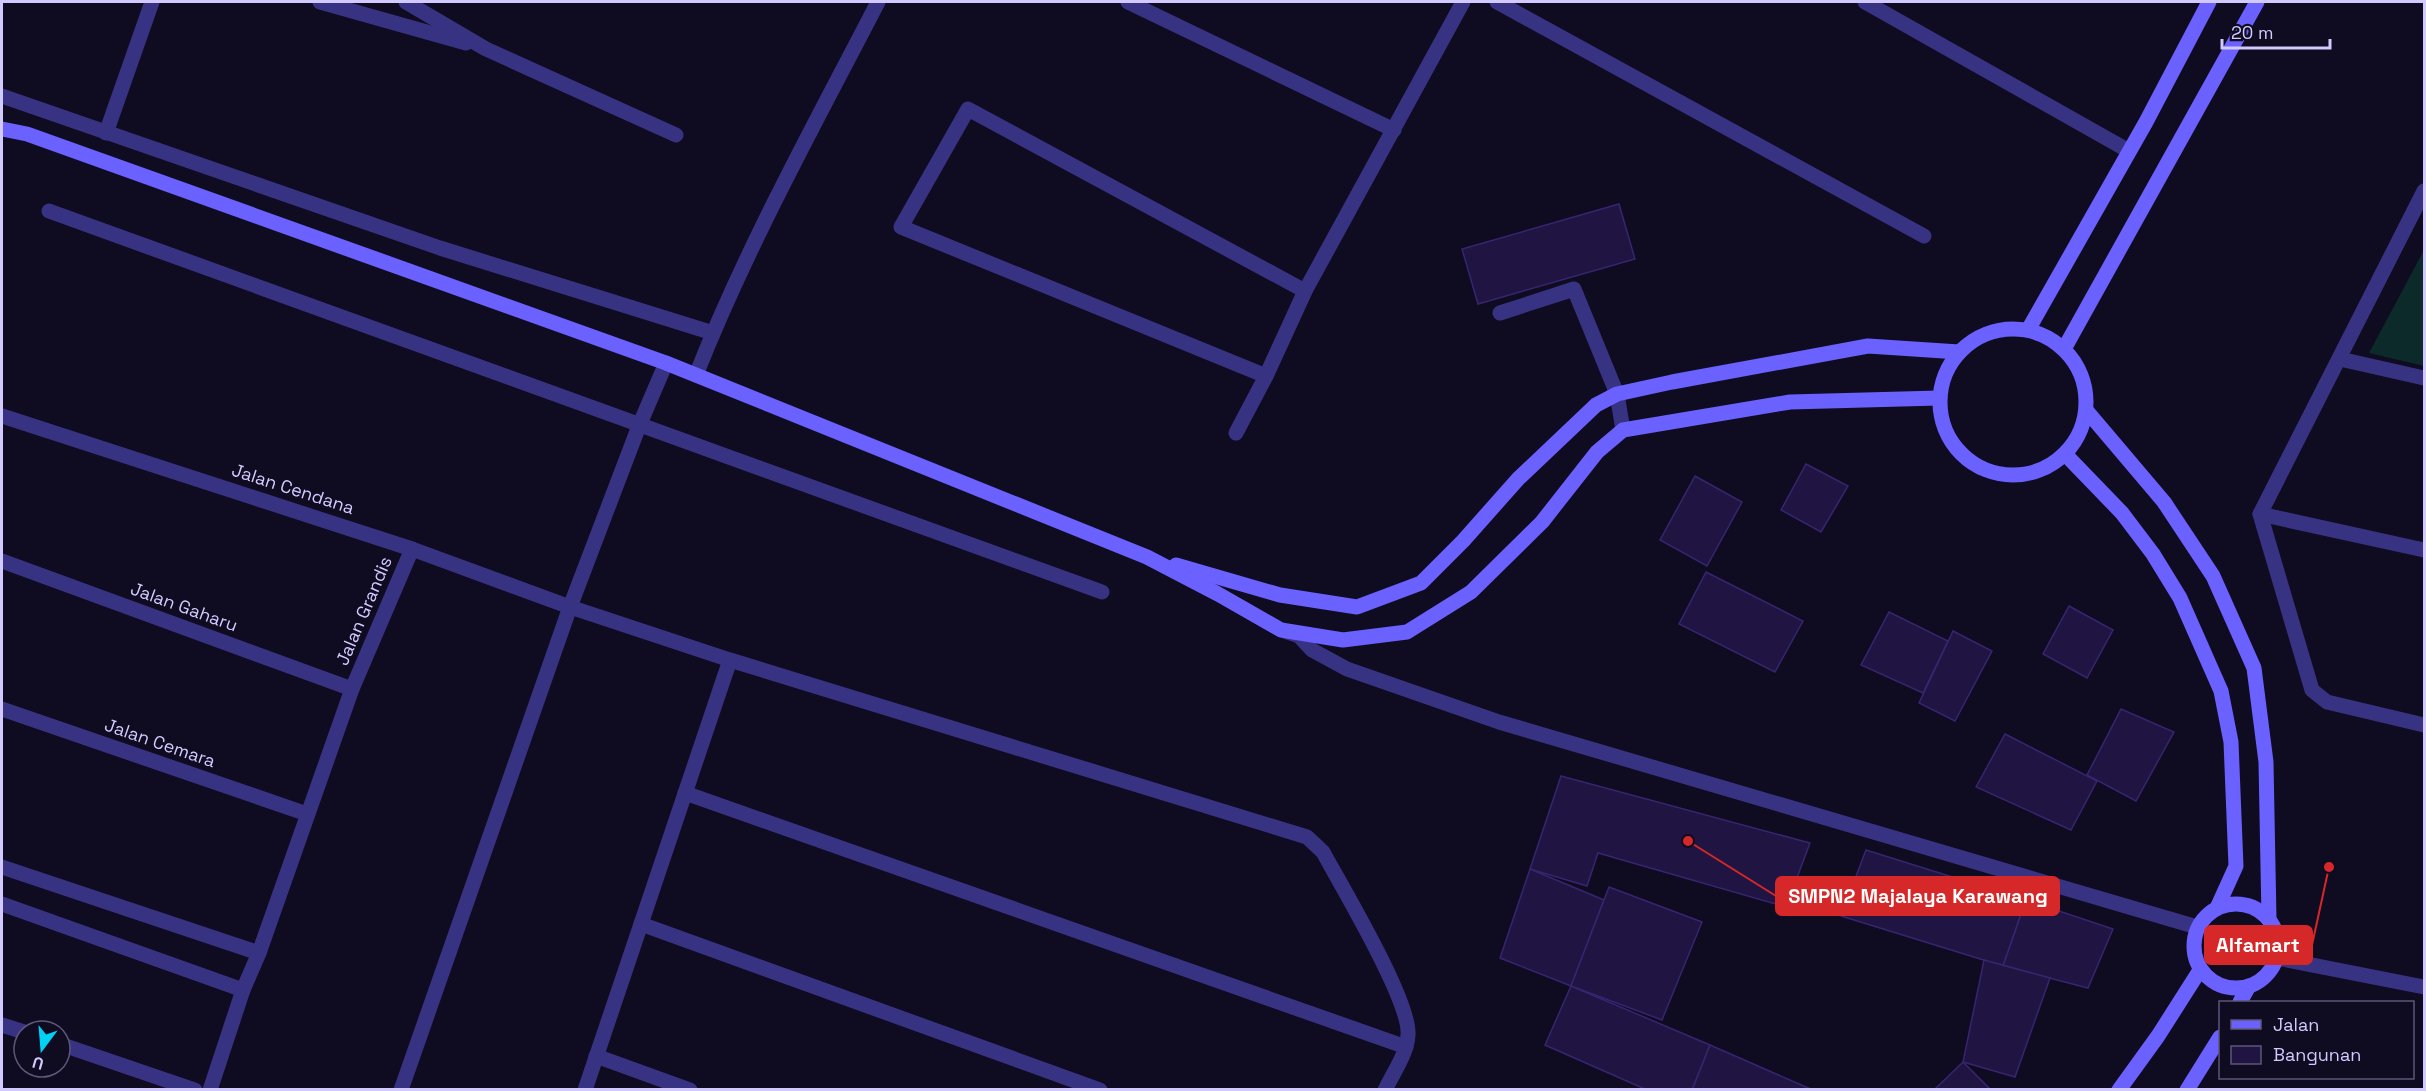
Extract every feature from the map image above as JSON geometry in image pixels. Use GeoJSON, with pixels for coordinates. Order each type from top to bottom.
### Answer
{"type":"FeatureCollection","features":[{"type":"Feature","properties":{"kind":"street"},"geometry":{"type":"LineString","coordinates":[[106,133],[152,2]]}},
{"type":"Feature","properties":{"kind":"street"},"geometry":{"type":"LineString","coordinates":[[320,2],[486,49]]}},
{"type":"Feature","properties":{"kind":"street"},"geometry":{"type":"LineString","coordinates":[[406,2],[486,49],[676,135]]}},
{"type":"Feature","properties":{"kind":"street"},"geometry":{"type":"LineString","coordinates":[[696,375],[713,333],[782,187],[878,2]]}},
{"type":"Feature","properties":{"kind":"street"},"geometry":{"type":"LineString","coordinates":[[1128,2],[1394,130]]}},
{"type":"Feature","properties":{"kind":"street"},"geometry":{"type":"LineString","coordinates":[[1236,433],[1266,376],[1305,291],[1463,2]]}},
{"type":"Feature","properties":{"kind":"street"},"geometry":{"type":"LineString","coordinates":[[1497,2],[1924,236]]}},
{"type":"Feature","properties":{"kind":"street"},"geometry":{"type":"LineString","coordinates":[[1864,2],[2129,151]]}},
{"type":"Feature","properties":{"kind":"street"},"geometry":{"type":"LineString","coordinates":[[2028,330],[2210,2]]}},
{"type":"Feature","properties":{"kind":"street"},"geometry":{"type":"LineString","coordinates":[[2064,349],[2258,2]]}},
{"type":"Feature","properties":{"kind":"street"},"geometry":{"type":"LineString","coordinates":[[2,96],[440,248],[713,333]]}},
{"type":"Feature","properties":{"kind":"street"},"geometry":{"type":"LineString","coordinates":[[1266,376],[901,227],[968,109],[1305,291]]}},
{"type":"Feature","properties":{"kind":"street"},"geometry":{"type":"LineString","coordinates":[[2,129],[27,134],[696,375],[1147,557],[1281,630],[1299,636],[1312,650],[1347,669],[1499,722],[2197,927]]}},
{"type":"Feature","properties":{"kind":"street"},"geometry":{"type":"LineString","coordinates":[[2422,200],[2260,514],[2312,690],[2327,702],[2424,725]]}},
{"type":"Feature","properties":{"kind":"street"},"geometry":{"type":"LineString","coordinates":[[49,211],[1102,592]]}},
{"type":"Feature","properties":{"kind":"street"},"geometry":{"type":"LineString","coordinates":[[1500,313],[1574,289],[1617,394],[1623,430]]}},
{"type":"Feature","properties":{"kind":"street"},"geometry":{"type":"LineString","coordinates":[[2003,329],[2028,330],[2064,349],[2077,367],[2085,388],[2086,410],[2079,434],[2065,454],[2044,469],[2020,476],[1994,474],[1971,463],[1952,446],[1941,423],[1939,398],[1944,373],[1959,352],[1978,337],[2003,329]]}},
{"type":"Feature","properties":{"kind":"street"},"geometry":{"type":"LineString","coordinates":[[1147,557],[1280,595],[1357,606],[1421,583],[1463,541],[1518,479],[1596,405],[1617,394],[1868,346],[1959,352]]}},
{"type":"Feature","properties":{"kind":"street"},"geometry":{"type":"LineString","coordinates":[[2340,359],[2424,378]]}},
{"type":"Feature","properties":{"kind":"street"},"geometry":{"type":"LineString","coordinates":[[401,1089],[570,607],[639,426],[666,363]]}},
{"type":"Feature","properties":{"kind":"street"},"geometry":{"type":"LineString","coordinates":[[1281,630],[1343,640],[1407,632],[1471,592],[1542,522],[1597,452],[1623,430],[1790,402],[1939,398]]}},
{"type":"Feature","properties":{"kind":"street"},"geometry":{"type":"LineString","coordinates":[[2086,410],[2164,502],[2213,576],[2254,668],[2266,762],[2269,919]]}},
{"type":"Feature","properties":{"kind":"street","name":"Jalan Cendana"},"geometry":{"type":"LineString","coordinates":[[2,416],[412,549],[570,607],[730,660],[1307,837],[1323,852],[1393,984],[1406,1017],[1409,1033],[1406,1047]]}},
{"type":"Feature","properties":{"kind":"street"},"geometry":{"type":"LineString","coordinates":[[2065,454],[2122,513],[2153,554],[2180,597],[2221,691],[2231,742],[2236,866],[2217,908]]}},
{"type":"Feature","properties":{"kind":"street"},"geometry":{"type":"LineString","coordinates":[[2260,514],[2424,550]]}},
{"type":"Feature","properties":{"kind":"street","name":"Jalan Grandis"},"geometry":{"type":"LineString","coordinates":[[210,1089],[243,990],[259,953],[352,689],[412,549]]}},
{"type":"Feature","properties":{"kind":"street","name":"Jalan Gaharu"},"geometry":{"type":"LineString","coordinates":[[2,561],[352,689]]}},
{"type":"Feature","properties":{"kind":"street"},"geometry":{"type":"LineString","coordinates":[[590,1088],[596,1056],[730,660]]}},
{"type":"Feature","properties":{"kind":"street","name":"Jalan Cemara"},"geometry":{"type":"LineString","coordinates":[[2,709],[307,814]]}},
{"type":"Feature","properties":{"kind":"street"},"geometry":{"type":"LineString","coordinates":[[686,793],[1406,1047],[1385,1089]]}},
{"type":"Feature","properties":{"kind":"street"},"geometry":{"type":"LineString","coordinates":[[2,867],[259,953]]}},
{"type":"Feature","properties":{"kind":"street"},"geometry":{"type":"LineString","coordinates":[[2,904],[243,990]]}},
{"type":"Feature","properties":{"kind":"street"},"geometry":{"type":"LineString","coordinates":[[2231,904],[2245,904],[2258,910],[2269,919],[2276,931],[2277,958],[2271,970],[2262,980],[2236,989],[2222,987],[2209,980],[2200,970],[2194,956],[2193,941],[2197,927],[2205,915],[2217,908],[2231,904]]}},
{"type":"Feature","properties":{"kind":"street"},"geometry":{"type":"LineString","coordinates":[[641,924],[1100,1089]]}},
{"type":"Feature","properties":{"kind":"street"},"geometry":{"type":"LineString","coordinates":[[2277,958],[2424,987]]}},
{"type":"Feature","properties":{"kind":"street"},"geometry":{"type":"LineString","coordinates":[[2119,1089],[2200,970]]}},
{"type":"Feature","properties":{"kind":"street"},"geometry":{"type":"LineString","coordinates":[[2241,1001],[2249,986]]}},
{"type":"Feature","properties":{"kind":"street"},"geometry":{"type":"LineString","coordinates":[[2187,1089],[2219,1039]]}},
{"type":"Feature","properties":{"kind":"street"},"geometry":{"type":"LineString","coordinates":[[72,1048],[195,1089]]}},
{"type":"Feature","properties":{"kind":"street"},"geometry":{"type":"LineString","coordinates":[[596,1056],[690,1089]]}},
{"type":"Feature","properties":{"kind":"green space"},"geometry":{"type":"Polygon","coordinates":[[[2424,250],[2424,366],[2369,353],[2424,250]]]}},
{"type":"Feature","properties":{"kind":"building"},"geometry":{"type":"Polygon","coordinates":[[[1619,204],[1635,259],[1478,304],[1462,249],[1619,204]]]}},
{"type":"Feature","properties":{"kind":"building"},"geometry":{"type":"Polygon","coordinates":[[[1806,464],[1848,486],[1821,532],[1781,510],[1806,464]]]}},
{"type":"Feature","properties":{"kind":"building"},"geometry":{"type":"Polygon","coordinates":[[[1695,476],[1742,502],[1707,566],[1660,540],[1695,476]]]}},
{"type":"Feature","properties":{"kind":"building"},"geometry":{"type":"Polygon","coordinates":[[[1706,572],[1803,621],[1775,672],[1679,624],[1706,572]]]}},
{"type":"Feature","properties":{"kind":"building"},"geometry":{"type":"Polygon","coordinates":[[[2069,606],[2113,630],[2087,678],[2043,654],[2069,606]]]}},
{"type":"Feature","properties":{"kind":"building"},"geometry":{"type":"Polygon","coordinates":[[[1889,612],[1948,641],[1923,693],[1861,665],[1889,612]]]}},
{"type":"Feature","properties":{"kind":"building"},"geometry":{"type":"Polygon","coordinates":[[[1953,631],[1992,651],[1955,721],[1919,703],[1953,631]]]}},
{"type":"Feature","properties":{"kind":"building"},"geometry":{"type":"Polygon","coordinates":[[[2121,709],[2174,732],[2136,801],[2087,775],[2121,709]]]}},
{"type":"Feature","properties":{"kind":"building"},"geometry":{"type":"Polygon","coordinates":[[[2005,734],[2097,781],[2071,830],[1976,787],[2005,734]]]}},
{"type":"Feature","properties":{"kind":"building"},"geometry":{"type":"Polygon","coordinates":[[[1561,776],[1810,843],[1786,907],[1598,853],[1587,886],[1530,869],[1561,776]]]}},
{"type":"Feature","properties":{"kind":"building"},"geometry":{"type":"Polygon","coordinates":[[[1866,850],[2026,900],[2003,966],[1841,916],[1866,850]]]}},
{"type":"Feature","properties":{"kind":"building"},"geometry":{"type":"Polygon","coordinates":[[[1530,869],[1604,900],[1571,986],[1500,958],[1530,869]]]}},
{"type":"Feature","properties":{"kind":"building"},"geometry":{"type":"Polygon","coordinates":[[[1609,887],[1702,922],[1662,1020],[1571,986],[1609,887]]]}},
{"type":"Feature","properties":{"kind":"building"},"geometry":{"type":"Polygon","coordinates":[[[2026,900],[2113,929],[2088,988],[2003,966],[2026,900]]]}},
{"type":"Feature","properties":{"kind":"building"},"geometry":{"type":"Polygon","coordinates":[[[1984,960],[2050,978],[2015,1077],[1963,1062],[1984,960]]]}},
{"type":"Feature","properties":{"kind":"building"},"geometry":{"type":"Polygon","coordinates":[[[1571,986],[1710,1045],[1692,1090],[1647,1090],[1545,1045],[1571,986]]]}},
{"type":"Feature","properties":{"kind":"building"},"geometry":{"type":"Polygon","coordinates":[[[1710,1045],[1813,1090],[1692,1090],[1710,1045]]]}},
{"type":"Feature","properties":{"kind":"building"},"geometry":{"type":"Polygon","coordinates":[[[1963,1062],[1991,1090],[1934,1090],[1963,1062]]]}},
{"type":"Feature","properties":{"kind":"place","name":"SMPN2 Majalaya Karawang"},"geometry":{"type":"Point","coordinates":[1688,841]}},
{"type":"Feature","properties":{"kind":"place","name":"Alfamart"},"geometry":{"type":"Point","coordinates":[2329,867]}}]}
